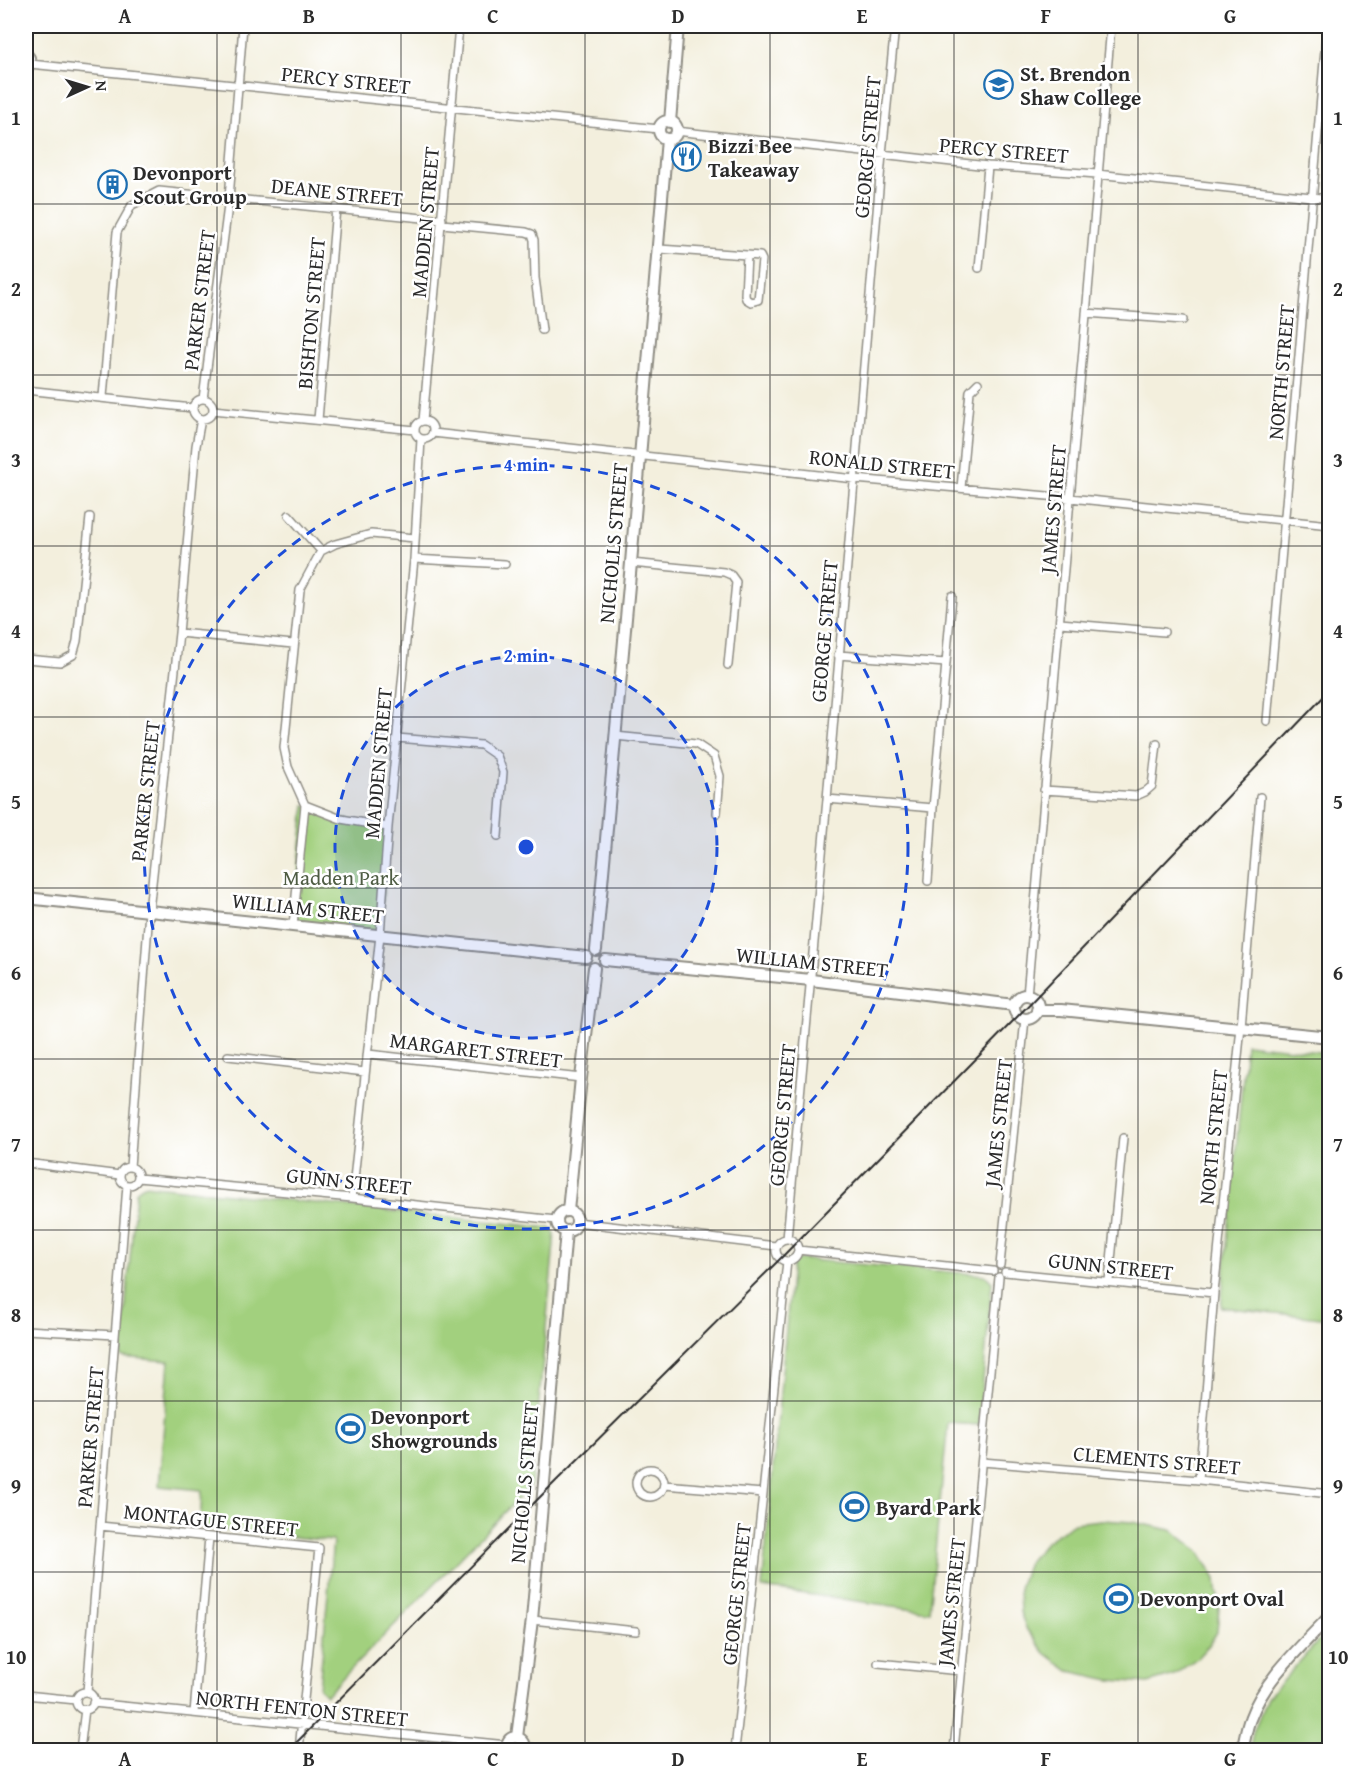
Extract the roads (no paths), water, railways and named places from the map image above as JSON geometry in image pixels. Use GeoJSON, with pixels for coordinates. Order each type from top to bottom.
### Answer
{"type":"FeatureCollection","features":[{"type":"Feature","properties":{"kind":"street","name":"PARKER STREET"},"geometry":{"type":"LineString","coordinates":[[204,399],[229,198],[243,26]]}},
{"type":"Feature","properties":{"kind":"street","name":"MADDEN STREET"},"geometry":{"type":"LineString","coordinates":[[423,421],[459,26]]}},
{"type":"Feature","properties":{"kind":"street"},"geometry":{"type":"LineString","coordinates":[[673,126],[664,122],[659,129],[661,136],[667,139],[674,136],[678,26]]}},
{"type":"Feature","properties":{"kind":"street","name":"GEORGE STREET"},"geometry":{"type":"LineString","coordinates":[[787,1239],[895,26]]}},
{"type":"Feature","properties":{"kind":"street","name":"JAMES STREET"},"geometry":{"type":"LineString","coordinates":[[1027,996],[1097,174],[1112,26]]}},
{"type":"Feature","properties":{"kind":"street","name":"NORTH STREET"},"geometry":{"type":"LineString","coordinates":[[1267,721],[1328,26]]}},
{"type":"Feature","properties":{"kind":"street","name":"PERCY STREET"},"geometry":{"type":"LineString","coordinates":[[27,62],[659,129]]}},
{"type":"Feature","properties":{"kind":"street","name":"PERCY STREET"},"geometry":{"type":"LineString","coordinates":[[673,126],[988,166],[1097,174],[1329,199]]}},
{"type":"Feature","properties":{"kind":"street","name":"NICHOLLS STREET"},"geometry":{"type":"LineString","coordinates":[[596,950],[632,563],[639,456],[667,139]]}},
{"type":"Feature","properties":{"kind":"street"},"geometry":{"type":"LineString","coordinates":[[979,268],[988,166]]}},
{"type":"Feature","properties":{"kind":"street","name":"DEANE STREET"},"geometry":{"type":"LineString","coordinates":[[103,397],[117,232],[132,205],[159,191],[336,208],[532,234],[542,330]]}},
{"type":"Feature","properties":{"kind":"street","name":"BISHTON STREET"},"geometry":{"type":"LineString","coordinates":[[318,420],[336,208]]}},
{"type":"Feature","properties":{"kind":"street"},"geometry":{"type":"LineString","coordinates":[[658,249],[747,255],[760,256],[762,261],[760,294],[758,300],[751,302],[746,299],[745,295],[747,255]]}},
{"type":"Feature","properties":{"kind":"street"},"geometry":{"type":"LineString","coordinates":[[1086,313],[1183,320]]}},
{"type":"Feature","properties":{"kind":"street"},"geometry":{"type":"LineString","coordinates":[[961,488],[970,391],[978,383]]}},
{"type":"Feature","properties":{"kind":"street"},"geometry":{"type":"LineString","coordinates":[[26,390],[192,408]]}},
{"type":"Feature","properties":{"kind":"street"},"geometry":{"type":"LineString","coordinates":[[192,408],[197,400],[204,399],[209,401],[213,410]]}},
{"type":"Feature","properties":{"kind":"street"},"geometry":{"type":"LineString","coordinates":[[192,408],[195,416],[201,419],[210,416],[213,410]]}},
{"type":"Feature","properties":{"kind":"street"},"geometry":{"type":"LineString","coordinates":[[213,410],[415,430]]}},
{"type":"Feature","properties":{"kind":"street","name":"PARKER STREET"},"geometry":{"type":"LineString","coordinates":[[130,1167],[149,911],[179,633],[196,446],[201,419]]}},
{"type":"Feature","properties":{"kind":"street"},"geometry":{"type":"LineString","coordinates":[[423,421],[432,425],[433,433],[428,438],[421,439],[416,435],[415,430],[418,423],[423,421]]}},
{"type":"Feature","properties":{"kind":"street","name":"RONALD STREET"},"geometry":{"type":"LineString","coordinates":[[433,433],[639,456],[1329,525]]}},
{"type":"Feature","properties":{"kind":"street","name":"MADDEN STREET"},"geometry":{"type":"LineString","coordinates":[[352,1198],[398,738],[414,559],[421,439]]}},
{"type":"Feature","properties":{"kind":"street"},"geometry":{"type":"LineString","coordinates":[[289,514],[321,551]]}},
{"type":"Feature","properties":{"kind":"street"},"geometry":{"type":"LineString","coordinates":[[26,659],[60,662],[73,654],[77,641],[90,517]]}},
{"type":"Feature","properties":{"kind":"street"},"geometry":{"type":"LineString","coordinates":[[293,926],[304,805],[288,767],[284,748],[300,590],[321,551],[335,544],[371,534],[415,538]]}},
{"type":"Feature","properties":{"kind":"street"},"geometry":{"type":"LineString","coordinates":[[414,559],[505,564]]}},
{"type":"Feature","properties":{"kind":"street"},"geometry":{"type":"LineString","coordinates":[[632,563],[724,572],[731,575],[736,582],[728,665]]}},
{"type":"Feature","properties":{"kind":"street"},"geometry":{"type":"LineString","coordinates":[[928,881],[952,596]]}},
{"type":"Feature","properties":{"kind":"street"},"geometry":{"type":"LineString","coordinates":[[1060,623],[1164,632]]}},
{"type":"Feature","properties":{"kind":"street"},"geometry":{"type":"LineString","coordinates":[[179,633],[293,644]]}},
{"type":"Feature","properties":{"kind":"street"},"geometry":{"type":"LineString","coordinates":[[838,655],[945,663]]}},
{"type":"Feature","properties":{"kind":"street"},"geometry":{"type":"LineString","coordinates":[[615,736],[696,744],[714,756],[720,776],[717,813]]}},
{"type":"Feature","properties":{"kind":"street"},"geometry":{"type":"LineString","coordinates":[[398,738],[482,745],[497,756],[503,772],[498,836]]}},
{"type":"Feature","properties":{"kind":"street"},"geometry":{"type":"LineString","coordinates":[[1044,789],[1136,796],[1152,786],[1157,744]]}},
{"type":"Feature","properties":{"kind":"street","name":"NORTH STREET"},"geometry":{"type":"LineString","coordinates":[[1199,1480],[1260,797]]}},
{"type":"Feature","properties":{"kind":"street"},"geometry":{"type":"LineString","coordinates":[[827,799],[933,808]]}},
{"type":"Feature","properties":{"kind":"street"},"geometry":{"type":"LineString","coordinates":[[304,805],[341,819],[388,827]]}},
{"type":"Feature","properties":{"kind":"street","name":"WILLIAM STREET"},"geometry":{"type":"LineString","coordinates":[[26,898],[586,957]]}},
{"type":"Feature","properties":{"kind":"street"},"geometry":{"type":"LineString","coordinates":[[596,950],[603,954],[605,960],[602,966],[594,968],[587,963],[586,957],[591,951],[596,950]]}},
{"type":"Feature","properties":{"kind":"street","name":"WILLIAM STREET"},"geometry":{"type":"LineString","coordinates":[[605,960],[811,980],[1014,1005]]}},
{"type":"Feature","properties":{"kind":"street"},"geometry":{"type":"LineString","coordinates":[[568,1210],[594,968]]}},
{"type":"Feature","properties":{"kind":"street"},"geometry":{"type":"LineString","coordinates":[[1027,996],[1034,999],[1037,1010],[1033,1017],[1025,1019],[1015,1013],[1014,1005],[1019,998],[1027,996]]}},
{"type":"Feature","properties":{"kind":"street"},"geometry":{"type":"LineString","coordinates":[[1037,1010],[1061,1010],[1329,1037]]}},
{"type":"Feature","properties":{"kind":"street","name":"JAMES STREET"},"geometry":{"type":"LineString","coordinates":[[954,1750],[1025,1019]]}},
{"type":"Feature","properties":{"kind":"street","name":"MARGARET STREET"},"geometry":{"type":"LineString","coordinates":[[368,1054],[581,1078]]}},
{"type":"Feature","properties":{"kind":"street"},"geometry":{"type":"LineString","coordinates":[[228,1056],[365,1072]]}},
{"type":"Feature","properties":{"kind":"street"},"geometry":{"type":"LineString","coordinates":[[1108,1281],[1123,1138]]}},
{"type":"Feature","properties":{"kind":"street"},"geometry":{"type":"LineString","coordinates":[[26,1163],[120,1174]]}},
{"type":"Feature","properties":{"kind":"street"},"geometry":{"type":"LineString","coordinates":[[130,1167],[136,1170],[138,1178],[135,1183],[127,1185],[122,1182],[120,1174],[123,1169],[130,1167]]}},
{"type":"Feature","properties":{"kind":"street","name":"GUNN STREET"},"geometry":{"type":"LineString","coordinates":[[138,1178],[556,1220]]}},
{"type":"Feature","properties":{"kind":"street","name":"PARKER STREET"},"geometry":{"type":"LineString","coordinates":[[87,1692],[127,1185]]}},
{"type":"Feature","properties":{"kind":"street"},"geometry":{"type":"LineString","coordinates":[[568,1210],[576,1216],[577,1222],[572,1230],[566,1231],[560,1229],[556,1220],[560,1213],[568,1210]]}},
{"type":"Feature","properties":{"kind":"street"},"geometry":{"type":"LineString","coordinates":[[577,1222],[776,1246]]}},
{"type":"Feature","properties":{"kind":"street","name":"NICHOLLS STREET"},"geometry":{"type":"LineString","coordinates":[[517,1737],[532,1620],[566,1231]]}},
{"type":"Feature","properties":{"kind":"street"},"geometry":{"type":"LineString","coordinates":[[787,1239],[795,1243],[798,1250],[795,1257],[787,1261],[777,1256],[776,1246],[781,1240],[787,1239]]}},
{"type":"Feature","properties":{"kind":"street"},"geometry":{"type":"LineString","coordinates":[[798,1250],[993,1271],[996,1266],[1001,1271]]}},
{"type":"Feature","properties":{"kind":"street","name":"GEORGE STREET"},"geometry":{"type":"LineString","coordinates":[[735,1750],[787,1261]]}},
{"type":"Feature","properties":{"kind":"street","name":"GUNN STREET"},"geometry":{"type":"LineString","coordinates":[[1001,1271],[1214,1293]]}},
{"type":"Feature","properties":{"kind":"street"},"geometry":{"type":"LineString","coordinates":[[26,1330],[115,1335]]}},
{"type":"Feature","properties":{"kind":"street","name":"CLEMENTS STREET"},"geometry":{"type":"LineString","coordinates":[[982,1462],[1199,1480],[1329,1494]]}},
{"type":"Feature","properties":{"kind":"street"},"geometry":{"type":"LineString","coordinates":[[653,1469],[661,1474],[664,1485],[655,1497],[647,1497],[637,1489],[636,1479],[643,1470],[653,1469]]}},
{"type":"Feature","properties":{"kind":"street"},"geometry":{"type":"LineString","coordinates":[[664,1485],[764,1493]]}},
{"type":"Feature","properties":{"kind":"street","name":"MONTAGUE STREET"},"geometry":{"type":"LineString","coordinates":[[100,1526],[319,1548],[301,1723]]}},
{"type":"Feature","properties":{"kind":"street"},"geometry":{"type":"LineString","coordinates":[[194,1713],[209,1537]]}},
{"type":"Feature","properties":{"kind":"street"},"geometry":{"type":"LineString","coordinates":[[1242,1750],[1250,1719],[1266,1689],[1278,1672],[1329,1616]]}},
{"type":"Feature","properties":{"kind":"street"},"geometry":{"type":"LineString","coordinates":[[532,1620],[636,1631]]}},
{"type":"Feature","properties":{"kind":"street"},"geometry":{"type":"LineString","coordinates":[[878,1663],[961,1671]]}},
{"type":"Feature","properties":{"kind":"street"},"geometry":{"type":"LineString","coordinates":[[87,1692],[93,1697],[90,1708],[85,1709],[79,1707],[76,1700],[81,1693],[87,1692]]}},
{"type":"Feature","properties":{"kind":"street"},"geometry":{"type":"LineString","coordinates":[[26,1695],[76,1700]]}},
{"type":"Feature","properties":{"kind":"street","name":"NORTH FENTON STREET"},"geometry":{"type":"LineString","coordinates":[[93,1703],[301,1723],[508,1748]]}},
{"type":"Feature","properties":{"kind":"street"},"geometry":{"type":"LineString","coordinates":[[80,1750],[85,1709]]}},
{"type":"Feature","properties":{"kind":"street"},"geometry":{"type":"LineString","coordinates":[[299,1750],[301,1723]]}},
{"type":"Feature","properties":{"kind":"street"},"geometry":{"type":"LineString","coordinates":[[508,1748],[510,1739],[517,1737],[523,1740],[524,1749],[557,1750]]}},
{"type":"Feature","properties":{"kind":"railway"},"geometry":{"type":"LineString","coordinates":[[289,1750],[780,1259],[1018,1016],[1330,690]]}},
{"type":"Feature","properties":{"kind":"place","name":"St. Brendon Shaw College"},"geometry":{"type":"Point","coordinates":[999,85]}},
{"type":"Feature","properties":{"kind":"place","name":"Bizzi Bee Takeaway"},"geometry":{"type":"Point","coordinates":[687,157]}},
{"type":"Feature","properties":{"kind":"place","name":"Devonport Scout Group"},"geometry":{"type":"Point","coordinates":[112,184]}},
{"type":"Feature","properties":{"kind":"place","name":"Devonport Showgrounds"},"geometry":{"type":"Point","coordinates":[350,1428]}},
{"type":"Feature","properties":{"kind":"place","name":"Byard Park"},"geometry":{"type":"Point","coordinates":[855,1507]}},
{"type":"Feature","properties":{"kind":"place","name":"Devonport Oval"},"geometry":{"type":"Point","coordinates":[1119,1598]}},
{"type":"Feature","properties":{"kind":"park label","name":"Madden Park"},"geometry":{"type":"Point","coordinates":[341,877]}}]}
